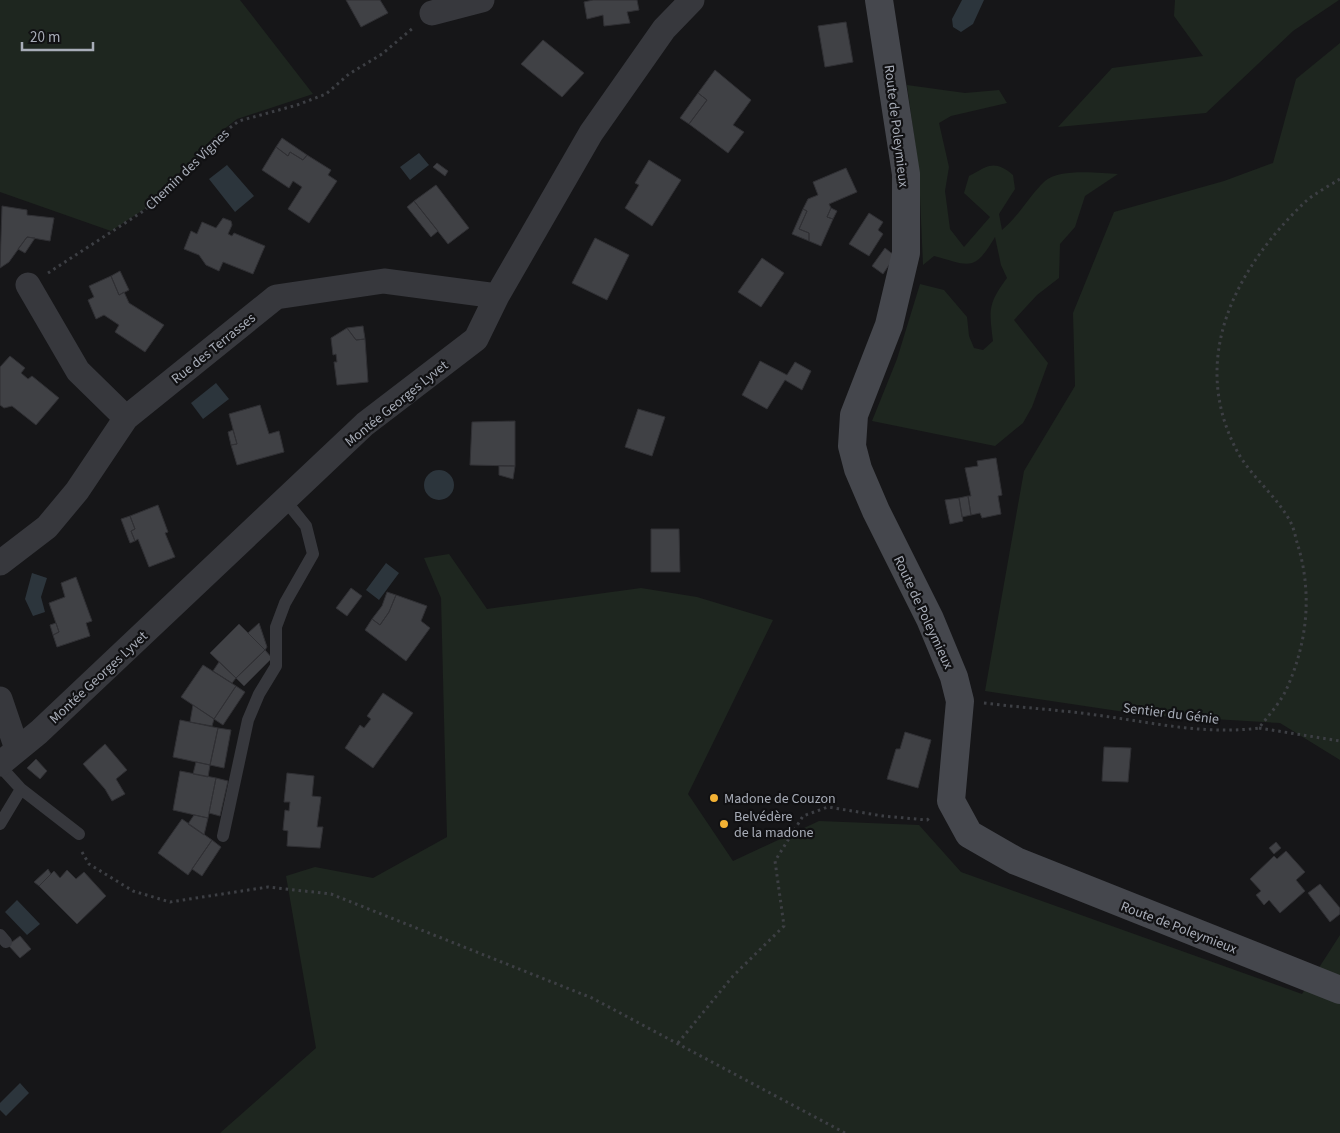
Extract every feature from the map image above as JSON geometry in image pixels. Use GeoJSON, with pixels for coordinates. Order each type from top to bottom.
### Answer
{"type":"FeatureCollection","features":[{"type":"Feature","properties":{"kind":"street"},"geometry":{"type":"LineString","coordinates":[[432,13],[482,0]]}},
{"type":"Feature","properties":{"kind":"street","name":"Montée Georges Lyvet"},"geometry":{"type":"LineString","coordinates":[[6,760],[39,732],[365,424],[476,339],[497,296],[591,133],[664,29],[692,0]]}},
{"type":"Feature","properties":{"kind":"street","name":"Route de Poleymieux"},"geometry":{"type":"LineString","coordinates":[[879,0],[906,174],[906,253],[889,325],[854,415],[852,446],[858,469],[876,511],[933,628],[954,677],[960,701],[951,801],[969,834],[1016,861],[1340,990]]}},
{"type":"Feature","properties":{"kind":"street","name":"Rue des Terrasses"},"geometry":{"type":"LineString","coordinates":[[0,563],[47,526],[77,491],[126,418],[276,297],[384,281],[497,296]]}},
{"type":"Feature","properties":{"kind":"street"},"geometry":{"type":"LineString","coordinates":[[28,285],[78,371],[126,418]]}},
{"type":"Feature","properties":{"kind":"street"},"geometry":{"type":"LineString","coordinates":[[0,699],[6,760]]}},
{"type":"Feature","properties":{"kind":"lane"},"geometry":{"type":"LineString","coordinates":[[223,836],[248,720],[258,694],[276,666],[276,627],[285,603],[313,554],[306,526],[285,500]]}},
{"type":"Feature","properties":{"kind":"lane"},"geometry":{"type":"LineString","coordinates":[[6,760],[21,789],[79,834]]}},
{"type":"Feature","properties":{"kind":"lane"},"geometry":{"type":"LineString","coordinates":[[0,824],[21,789]]}},
{"type":"Feature","properties":{"kind":"path","name":"Chemin des Vignes"},"geometry":{"type":"LineString","coordinates":[[28,285],[145,210],[215,139],[239,122],[297,106],[326,94],[349,74],[382,54],[432,13]]}},
{"type":"Feature","properties":{"kind":"path"},"geometry":{"type":"LineString","coordinates":[[1259,728],[1286,690],[1302,644],[1308,610],[1304,567],[1291,523],[1238,451],[1219,403],[1217,347],[1235,294],[1263,248],[1307,201],[1340,179]]}},
{"type":"Feature","properties":{"kind":"path","name":"Sentier du Génie"},"geometry":{"type":"LineString","coordinates":[[960,701],[1100,716],[1200,730],[1233,732],[1259,728],[1340,740]]}},
{"type":"Feature","properties":{"kind":"path"},"geometry":{"type":"LineString","coordinates":[[678,1043],[733,976],[784,926],[775,860],[803,816],[828,807],[883,816],[927,820],[951,801]]}},
{"type":"Feature","properties":{"kind":"path"},"geometry":{"type":"LineString","coordinates":[[79,834],[82,855],[89,864],[133,891],[170,902],[268,887],[331,894],[592,998],[845,1133]]}},
{"type":"Feature","properties":{"kind":"shaded area"},"geometry":{"type":"Polygon","coordinates":[[[0,0],[240,0],[313,94],[237,119],[214,137],[146,208],[111,231],[0,192],[0,0]]]}},
{"type":"Feature","properties":{"kind":"shaded area"},"geometry":{"type":"Polygon","coordinates":[[[962,0],[984,0],[973,24],[961,32],[953,27],[952,19],[962,0]]]}},
{"type":"Feature","properties":{"kind":"shaded area"},"geometry":{"type":"Polygon","coordinates":[[[1175,0],[1339,0],[1293,31],[1206,113],[1058,127],[1112,68],[1203,56],[1174,16],[1175,0]]]}},
{"type":"Feature","properties":{"kind":"shaded area"},"geometry":{"type":"Polygon","coordinates":[[[1340,43],[1340,760],[1280,723],[1145,715],[985,691],[1024,471],[1075,386],[1073,313],[1114,212],[1224,181],[1273,163],[1296,79],[1340,43]]]}},
{"type":"Feature","properties":{"kind":"shaded area"},"geometry":{"type":"Polygon","coordinates":[[[907,85],[965,93],[999,90],[1007,103],[951,116],[939,123],[949,167],[945,191],[950,229],[964,247],[990,217],[964,193],[969,176],[981,169],[996,166],[1013,175],[1015,189],[999,214],[1002,230],[1014,219],[1039,187],[1051,177],[1080,172],[1118,174],[1085,196],[1075,227],[1060,244],[1059,278],[1037,295],[1014,320],[1048,363],[1032,407],[1023,423],[995,446],[872,421],[897,359],[920,284],[944,290],[967,317],[969,336],[974,348],[983,350],[993,341],[991,307],[996,294],[1007,278],[1001,265],[995,237],[982,256],[976,261],[964,264],[934,256],[923,265],[919,173],[907,85]]]}},
{"type":"Feature","properties":{"kind":"shaded area"},"geometry":{"type":"Polygon","coordinates":[[[419,153],[429,165],[410,180],[400,167],[419,153]]]}},
{"type":"Feature","properties":{"kind":"shaded area"},"geometry":{"type":"Polygon","coordinates":[[[227,165],[254,196],[235,212],[209,179],[227,165]]]}},
{"type":"Feature","properties":{"kind":"shaded area"},"geometry":{"type":"Polygon","coordinates":[[[216,383],[229,399],[203,419],[191,403],[216,383]]]}},
{"type":"Feature","properties":{"kind":"shaded area"},"geometry":{"type":"Polygon","coordinates":[[[439,470],[450,474],[454,485],[450,496],[439,500],[428,496],[424,485],[428,474],[439,470]]]}},
{"type":"Feature","properties":{"kind":"shaded area"},"geometry":{"type":"Polygon","coordinates":[[[449,554],[487,609],[641,588],[697,597],[773,620],[688,794],[733,861],[819,821],[919,825],[961,872],[1302,994],[1340,935],[1340,1133],[220,1133],[316,1048],[286,876],[315,867],[373,878],[447,837],[441,598],[424,558],[449,554]]]}},
{"type":"Feature","properties":{"kind":"shaded area"},"geometry":{"type":"Polygon","coordinates":[[[386,563],[399,573],[379,600],[366,590],[386,563]]]}},
{"type":"Feature","properties":{"kind":"shaded area"},"geometry":{"type":"Polygon","coordinates":[[[32,573],[47,578],[41,597],[45,612],[33,616],[25,599],[32,573]]]}},
{"type":"Feature","properties":{"kind":"shaded area"},"geometry":{"type":"Polygon","coordinates":[[[17,900],[40,924],[27,935],[5,912],[17,900]]]}},
{"type":"Feature","properties":{"kind":"shaded area"},"geometry":{"type":"Polygon","coordinates":[[[20,1083],[29,1093],[6,1116],[0,1110],[0,1103],[20,1083]]]}},
{"type":"Feature","properties":{"kind":"building"},"geometry":{"type":"Polygon","coordinates":[[[346,0],[380,0],[388,13],[361,27],[346,0]]]}},
{"type":"Feature","properties":{"kind":"building"},"geometry":{"type":"Polygon","coordinates":[[[593,0],[637,0],[639,10],[627,12],[630,23],[604,26],[603,15],[587,19],[584,2],[593,0]]]}},
{"type":"Feature","properties":{"kind":"building"},"geometry":{"type":"Polygon","coordinates":[[[846,22],[853,62],[825,67],[818,26],[846,22]]]}},
{"type":"Feature","properties":{"kind":"building"},"geometry":{"type":"Polygon","coordinates":[[[543,40],[584,73],[562,97],[521,64],[543,40]]]}},
{"type":"Feature","properties":{"kind":"building"},"geometry":{"type":"Polygon","coordinates":[[[715,70],[751,100],[733,125],[744,132],[728,153],[689,124],[707,100],[698,93],[715,70]]]}},
{"type":"Feature","properties":{"kind":"building"},"geometry":{"type":"Polygon","coordinates":[[[698,93],[707,100],[689,124],[680,118],[698,93]]]}},
{"type":"Feature","properties":{"kind":"building"},"geometry":{"type":"Polygon","coordinates":[[[282,138],[307,155],[303,160],[290,152],[288,156],[276,147],[282,138]]]}},
{"type":"Feature","properties":{"kind":"building"},"geometry":{"type":"Polygon","coordinates":[[[276,147],[288,156],[290,152],[303,160],[307,155],[331,170],[328,175],[337,181],[309,223],[288,209],[302,187],[293,181],[289,188],[262,170],[276,147]]]}},
{"type":"Feature","properties":{"kind":"building"},"geometry":{"type":"Polygon","coordinates":[[[649,160],[681,180],[652,226],[625,208],[639,185],[635,183],[649,160]]]}},
{"type":"Feature","properties":{"kind":"building"},"geometry":{"type":"Polygon","coordinates":[[[437,163],[448,171],[445,176],[433,167],[437,163]]]}},
{"type":"Feature","properties":{"kind":"building"},"geometry":{"type":"Polygon","coordinates":[[[846,168],[857,192],[829,204],[831,208],[827,217],[833,219],[821,246],[809,241],[809,233],[799,229],[807,211],[803,209],[808,199],[818,195],[813,182],[846,168]]]}},
{"type":"Feature","properties":{"kind":"building"},"geometry":{"type":"Polygon","coordinates":[[[436,185],[469,228],[448,244],[414,201],[436,185]]]}},
{"type":"Feature","properties":{"kind":"building"},"geometry":{"type":"Polygon","coordinates":[[[414,201],[438,231],[431,237],[407,207],[414,201]]]}},
{"type":"Feature","properties":{"kind":"building"},"geometry":{"type":"Polygon","coordinates":[[[2,206],[27,210],[27,215],[54,218],[50,241],[27,237],[9,262],[0,268],[2,206]]]}},
{"type":"Feature","properties":{"kind":"building"},"geometry":{"type":"Polygon","coordinates":[[[831,208],[837,211],[833,219],[827,217],[831,208]]]}},
{"type":"Feature","properties":{"kind":"building"},"geometry":{"type":"Polygon","coordinates":[[[803,209],[807,211],[799,229],[809,233],[809,241],[792,234],[803,209]]]}},
{"type":"Feature","properties":{"kind":"building"},"geometry":{"type":"Polygon","coordinates":[[[869,213],[883,222],[878,230],[883,234],[869,256],[849,244],[869,213]]]}},
{"type":"Feature","properties":{"kind":"building"},"geometry":{"type":"Polygon","coordinates":[[[223,218],[231,221],[232,225],[228,234],[232,236],[234,233],[265,246],[253,274],[223,262],[219,271],[206,265],[199,255],[184,249],[191,231],[197,234],[202,222],[216,228],[223,218]]]}},
{"type":"Feature","properties":{"kind":"building"},"geometry":{"type":"Polygon","coordinates":[[[27,237],[35,238],[25,253],[18,249],[27,237]]]}},
{"type":"Feature","properties":{"kind":"building"},"geometry":{"type":"Polygon","coordinates":[[[595,238],[629,255],[607,300],[572,283],[595,238]]]}},
{"type":"Feature","properties":{"kind":"building"},"geometry":{"type":"Polygon","coordinates":[[[885,248],[895,256],[883,274],[872,266],[885,248]]]}},
{"type":"Feature","properties":{"kind":"building"},"geometry":{"type":"Polygon","coordinates":[[[762,258],[784,273],[761,307],[738,292],[762,258]]]}},
{"type":"Feature","properties":{"kind":"building"},"geometry":{"type":"Polygon","coordinates":[[[120,271],[129,290],[119,295],[111,276],[120,271]]]}},
{"type":"Feature","properties":{"kind":"building"},"geometry":{"type":"Polygon","coordinates":[[[111,276],[119,295],[124,292],[129,303],[164,325],[145,352],[115,332],[119,325],[104,315],[96,319],[88,300],[94,297],[89,286],[111,276]]]}},
{"type":"Feature","properties":{"kind":"building"},"geometry":{"type":"Polygon","coordinates":[[[363,326],[365,339],[356,340],[347,328],[363,326]]]}},
{"type":"Feature","properties":{"kind":"building"},"geometry":{"type":"Polygon","coordinates":[[[347,328],[356,340],[365,339],[368,382],[337,385],[334,362],[337,362],[336,354],[333,355],[331,338],[347,328]]]}},
{"type":"Feature","properties":{"kind":"building"},"geometry":{"type":"Polygon","coordinates":[[[10,356],[25,368],[21,373],[28,379],[32,376],[59,398],[36,425],[12,406],[4,408],[0,405],[0,367],[10,356]]]}},
{"type":"Feature","properties":{"kind":"building"},"geometry":{"type":"Polygon","coordinates":[[[760,361],[787,375],[795,362],[811,371],[802,390],[785,380],[767,409],[742,395],[760,361]]]}},
{"type":"Feature","properties":{"kind":"building"},"geometry":{"type":"Polygon","coordinates":[[[260,405],[269,434],[279,431],[284,452],[237,465],[231,445],[237,444],[229,414],[260,405]]]}},
{"type":"Feature","properties":{"kind":"building"},"geometry":{"type":"Polygon","coordinates":[[[638,409],[665,417],[652,456],[625,447],[638,409]]]}},
{"type":"Feature","properties":{"kind":"building"},"geometry":{"type":"Polygon","coordinates":[[[515,421],[515,466],[470,465],[472,422],[515,421]]]}},
{"type":"Feature","properties":{"kind":"building"},"geometry":{"type":"Polygon","coordinates":[[[233,430],[237,444],[231,445],[228,432],[233,430]]]}},
{"type":"Feature","properties":{"kind":"building"},"geometry":{"type":"Polygon","coordinates":[[[996,458],[1002,495],[998,496],[1001,514],[982,518],[980,513],[971,515],[968,496],[971,496],[965,468],[978,466],[977,461],[996,458]]]}},
{"type":"Feature","properties":{"kind":"building"},"geometry":{"type":"Polygon","coordinates":[[[499,466],[515,466],[513,479],[499,475],[499,466]]]}},
{"type":"Feature","properties":{"kind":"building"},"geometry":{"type":"Polygon","coordinates":[[[968,496],[971,515],[962,517],[959,498],[968,496]]]}},
{"type":"Feature","properties":{"kind":"building"},"geometry":{"type":"Polygon","coordinates":[[[959,498],[963,521],[950,524],[945,500],[959,498]]]}},
{"type":"Feature","properties":{"kind":"building"},"geometry":{"type":"Polygon","coordinates":[[[158,505],[168,532],[165,533],[175,557],[149,567],[138,539],[135,541],[131,531],[135,529],[130,516],[158,505]]]}},
{"type":"Feature","properties":{"kind":"building"},"geometry":{"type":"Polygon","coordinates":[[[130,516],[135,529],[131,531],[135,541],[130,543],[121,519],[130,516]]]}},
{"type":"Feature","properties":{"kind":"building"},"geometry":{"type":"Polygon","coordinates":[[[651,529],[679,529],[680,572],[651,572],[651,529]]]}},
{"type":"Feature","properties":{"kind":"building"},"geometry":{"type":"Polygon","coordinates":[[[76,577],[92,621],[86,623],[90,636],[57,647],[53,635],[59,632],[49,603],[65,597],[61,583],[76,577]]]}},
{"type":"Feature","properties":{"kind":"building"},"geometry":{"type":"Polygon","coordinates":[[[351,588],[362,596],[347,616],[336,608],[351,588]]]}},
{"type":"Feature","properties":{"kind":"building"},"geometry":{"type":"Polygon","coordinates":[[[387,592],[396,595],[389,612],[380,625],[372,619],[382,606],[387,592]]]}},
{"type":"Feature","properties":{"kind":"building"},"geometry":{"type":"Polygon","coordinates":[[[396,595],[427,606],[421,621],[430,628],[406,661],[365,630],[372,619],[380,625],[389,612],[396,595]]]}},
{"type":"Feature","properties":{"kind":"building"},"geometry":{"type":"Polygon","coordinates":[[[56,623],[59,632],[53,635],[50,625],[56,623]]]}},
{"type":"Feature","properties":{"kind":"building"},"geometry":{"type":"Polygon","coordinates":[[[259,623],[267,647],[265,650],[248,633],[259,623]]]}},
{"type":"Feature","properties":{"kind":"building"},"geometry":{"type":"Polygon","coordinates":[[[239,624],[265,650],[236,678],[210,653],[239,624]]]}},
{"type":"Feature","properties":{"kind":"building"},"geometry":{"type":"Polygon","coordinates":[[[265,650],[272,658],[244,686],[236,678],[265,650]]]}},
{"type":"Feature","properties":{"kind":"building"},"geometry":{"type":"Polygon","coordinates":[[[219,662],[236,678],[232,683],[213,671],[219,662]]]}},
{"type":"Feature","properties":{"kind":"building"},"geometry":{"type":"Polygon","coordinates":[[[203,665],[236,686],[214,719],[181,697],[203,665]]]}},
{"type":"Feature","properties":{"kind":"building"},"geometry":{"type":"Polygon","coordinates":[[[236,686],[245,692],[223,725],[214,719],[236,686]]]}},
{"type":"Feature","properties":{"kind":"building"},"geometry":{"type":"Polygon","coordinates":[[[383,693],[413,713],[373,768],[345,748],[360,725],[364,728],[371,719],[367,716],[383,693]]]}},
{"type":"Feature","properties":{"kind":"building"},"geometry":{"type":"Polygon","coordinates":[[[193,705],[214,719],[212,726],[190,722],[193,705]]]}},
{"type":"Feature","properties":{"kind":"building"},"geometry":{"type":"Polygon","coordinates":[[[180,720],[218,728],[210,765],[173,757],[180,720]]]}},
{"type":"Feature","properties":{"kind":"building"},"geometry":{"type":"Polygon","coordinates":[[[218,728],[231,730],[224,768],[210,765],[218,728]]]}},
{"type":"Feature","properties":{"kind":"building"},"geometry":{"type":"Polygon","coordinates":[[[905,732],[931,740],[918,788],[887,779],[896,749],[900,749],[905,732]]]}},
{"type":"Feature","properties":{"kind":"building"},"geometry":{"type":"Polygon","coordinates":[[[105,744],[127,770],[116,779],[125,794],[112,801],[105,789],[83,764],[105,744]]]}},
{"type":"Feature","properties":{"kind":"building"},"geometry":{"type":"Polygon","coordinates":[[[1104,747],[1131,748],[1128,782],[1102,781],[1104,747]]]}},
{"type":"Feature","properties":{"kind":"building"},"geometry":{"type":"Polygon","coordinates":[[[36,759],[47,771],[40,779],[27,768],[36,759]]]}},
{"type":"Feature","properties":{"kind":"building"},"geometry":{"type":"Polygon","coordinates":[[[196,762],[210,765],[208,777],[193,774],[196,762]]]}},
{"type":"Feature","properties":{"kind":"building"},"geometry":{"type":"Polygon","coordinates":[[[180,771],[216,778],[208,818],[173,810],[180,771]]]}},
{"type":"Feature","properties":{"kind":"building"},"geometry":{"type":"Polygon","coordinates":[[[287,773],[314,776],[312,796],[321,797],[317,827],[323,827],[320,848],[287,846],[288,831],[283,830],[285,810],[289,811],[290,802],[284,802],[287,773]]]}},
{"type":"Feature","properties":{"kind":"building"},"geometry":{"type":"Polygon","coordinates":[[[216,778],[228,781],[220,816],[209,813],[216,778]]]}},
{"type":"Feature","properties":{"kind":"building"},"geometry":{"type":"Polygon","coordinates":[[[194,815],[208,818],[204,835],[188,824],[194,815]]]}},
{"type":"Feature","properties":{"kind":"building"},"geometry":{"type":"Polygon","coordinates":[[[182,819],[212,840],[188,875],[158,853],[182,819]]]}},
{"type":"Feature","properties":{"kind":"building"},"geometry":{"type":"Polygon","coordinates":[[[212,840],[221,847],[202,876],[192,869],[212,840]]]}},
{"type":"Feature","properties":{"kind":"building"},"geometry":{"type":"Polygon","coordinates":[[[1276,842],[1281,848],[1274,854],[1269,848],[1276,842]]]}},
{"type":"Feature","properties":{"kind":"building"},"geometry":{"type":"Polygon","coordinates":[[[1286,851],[1305,872],[1296,880],[1305,891],[1280,913],[1269,900],[1264,905],[1256,895],[1261,891],[1250,879],[1274,856],[1277,859],[1286,851]]]}},
{"type":"Feature","properties":{"kind":"building"},"geometry":{"type":"Polygon","coordinates":[[[48,869],[51,874],[39,886],[34,882],[48,869]]]}},
{"type":"Feature","properties":{"kind":"building"},"geometry":{"type":"Polygon","coordinates":[[[67,870],[76,879],[84,872],[106,896],[77,924],[39,886],[54,871],[60,878],[67,870]]]}},
{"type":"Feature","properties":{"kind":"building"},"geometry":{"type":"Polygon","coordinates":[[[1320,884],[1340,908],[1340,914],[1330,922],[1308,893],[1320,884]]]}},
{"type":"Feature","properties":{"kind":"building"},"geometry":{"type":"Polygon","coordinates":[[[20,936],[31,949],[20,958],[8,945],[20,936]]]}},
{"type":"Feature","properties":{"kind":"place","name":"Madone de Couzon"},"geometry":{"type":"Point","coordinates":[714,798]}},
{"type":"Feature","properties":{"kind":"place","name":"Belvédère de la madone"},"geometry":{"type":"Point","coordinates":[724,824]}}]}
